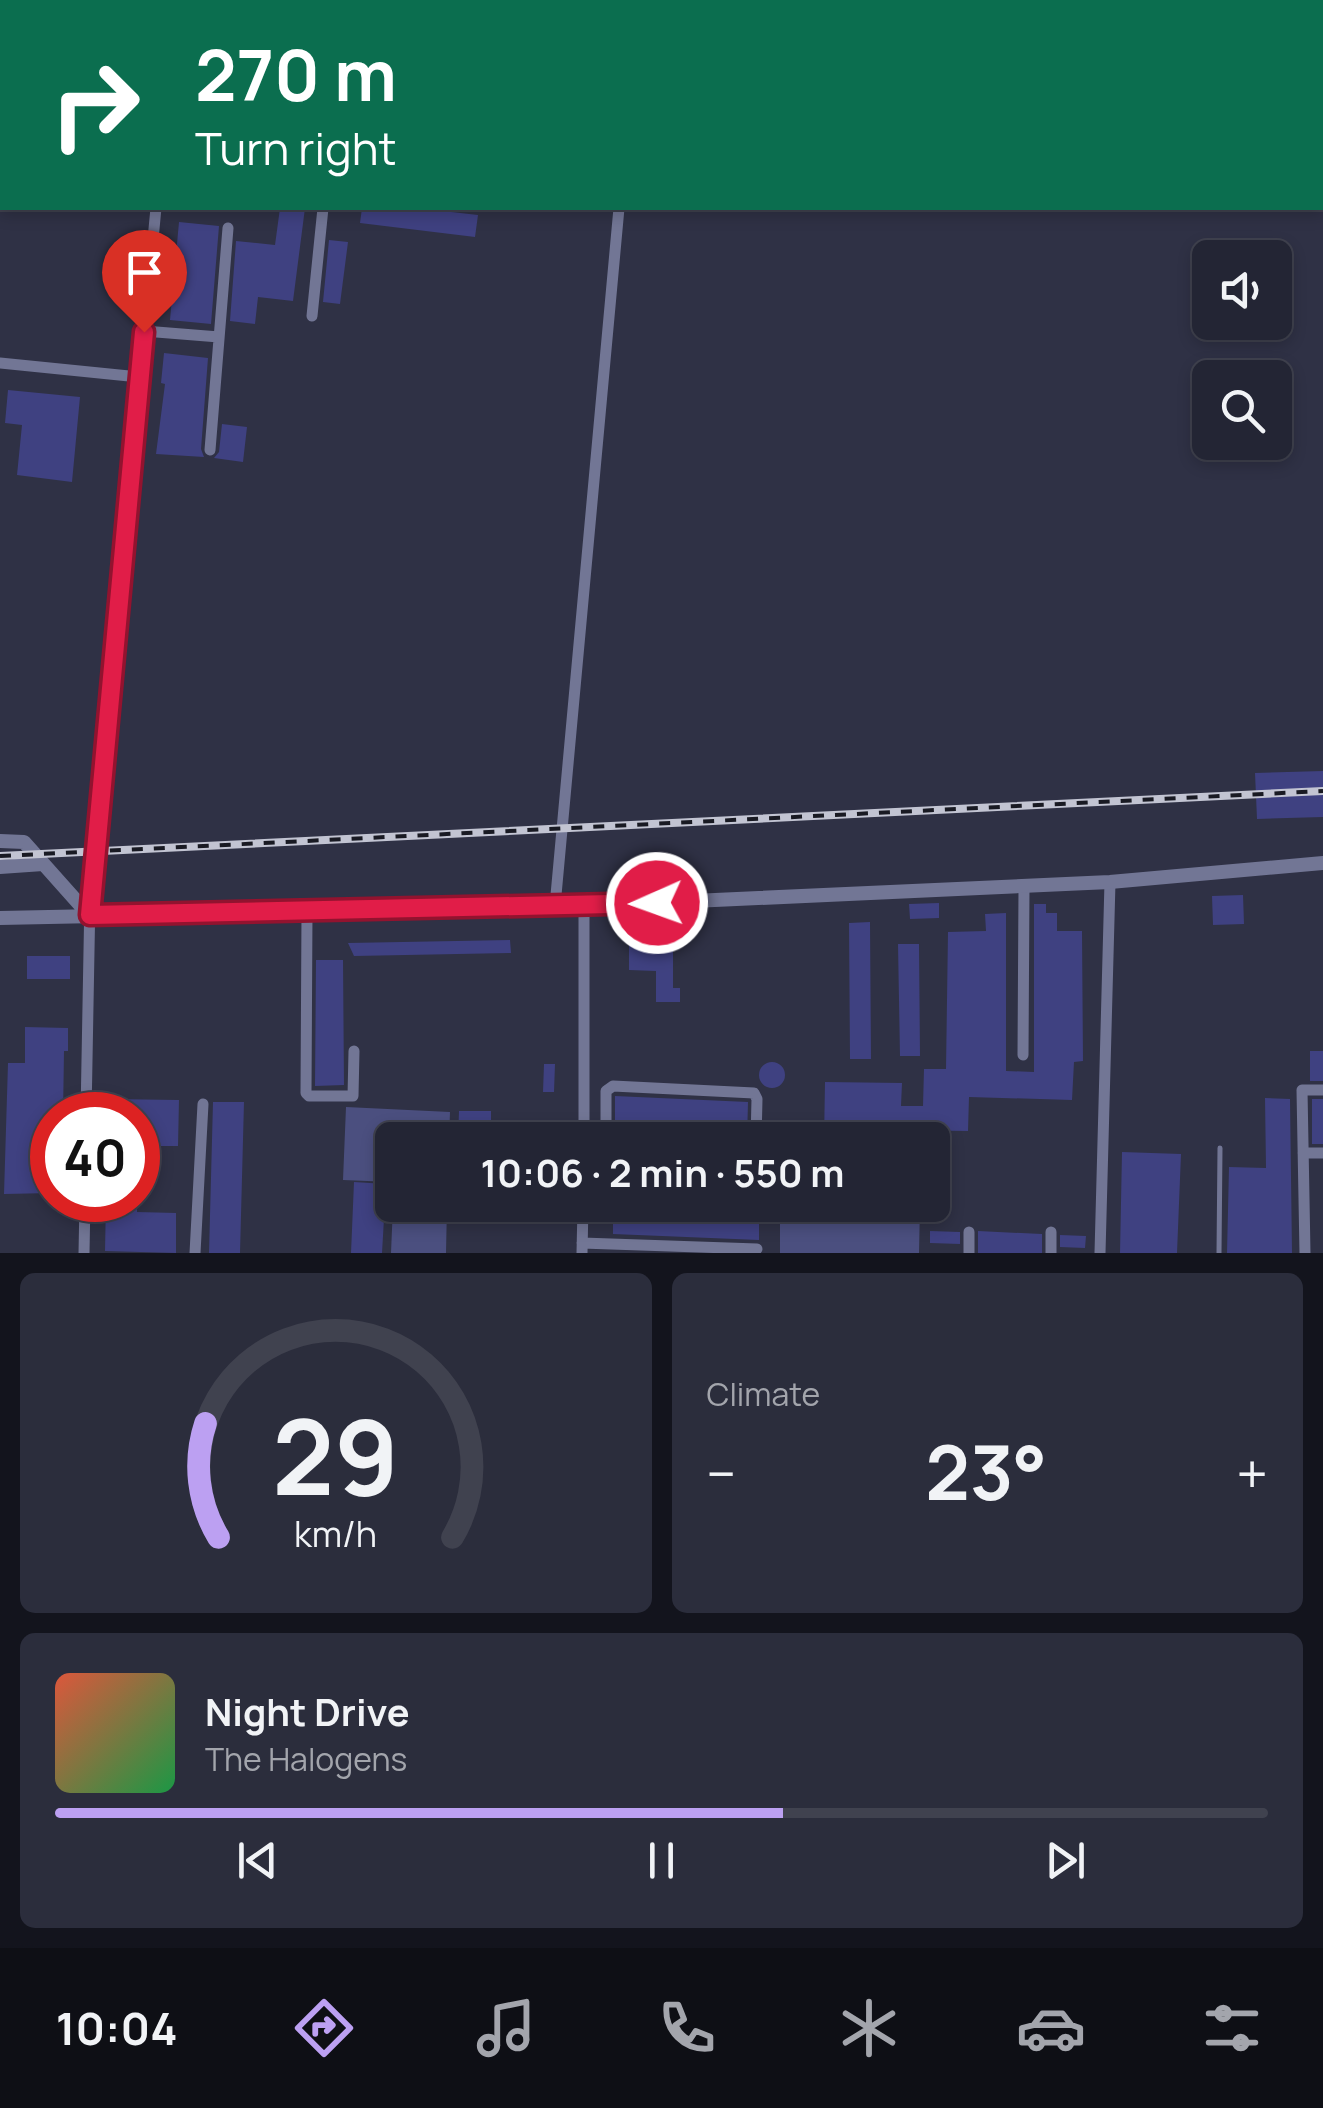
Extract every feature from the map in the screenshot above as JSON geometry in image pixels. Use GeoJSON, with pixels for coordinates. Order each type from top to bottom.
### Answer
{"type":"FeatureCollection","features":[{"type":"Feature","properties":{"kind":"street"},"geometry":{"type":"LineString","coordinates":[[86,1092],[90,915],[156,210]]}},
{"type":"Feature","properties":{"kind":"street"},"geometry":{"type":"LineString","coordinates":[[312,316],[323,210]]}},
{"type":"Feature","properties":{"kind":"street"},"geometry":{"type":"LineString","coordinates":[[556,906],[619,210]]}},
{"type":"Feature","properties":{"kind":"street"},"geometry":{"type":"LineString","coordinates":[[210,450],[228,228]]}},
{"type":"Feature","properties":{"kind":"street"},"geometry":{"type":"LineString","coordinates":[[144,332],[219,337]]}},
{"type":"Feature","properties":{"kind":"street"},"geometry":{"type":"LineString","coordinates":[[0,363],[140,377]]}},
{"type":"Feature","properties":{"kind":"street"},"geometry":{"type":"LineString","coordinates":[[0,841],[24,842],[90,915]]}},
{"type":"Feature","properties":{"kind":"street"},"geometry":{"type":"LineString","coordinates":[[0,918],[584,906],[1110,882],[1323,863]]}},
{"type":"Feature","properties":{"kind":"street"},"geometry":{"type":"LineString","coordinates":[[0,867],[44,864]]}},
{"type":"Feature","properties":{"kind":"street"},"geometry":{"type":"LineString","coordinates":[[1100,1253],[1110,882]]}},
{"type":"Feature","properties":{"kind":"street"},"geometry":{"type":"LineString","coordinates":[[1023,1055],[1024,887]]}},
{"type":"Feature","properties":{"kind":"street"},"geometry":{"type":"LineString","coordinates":[[584,906],[584,1122]]}},
{"type":"Feature","properties":{"kind":"street"},"geometry":{"type":"LineString","coordinates":[[307,912],[308,1096],[353,1096],[354,1051]]}},
{"type":"Feature","properties":{"kind":"street"},"geometry":{"type":"LineString","coordinates":[[606,1122],[606,1091],[613,1086],[750,1092],[757,1100],[756,1122]]}},
{"type":"Feature","properties":{"kind":"street"},"geometry":{"type":"LineString","coordinates":[[1305,1253],[1302,1090],[1323,1090]]}},
{"type":"Feature","properties":{"kind":"street"},"geometry":{"type":"LineString","coordinates":[[195,1253],[203,1104]]}},
{"type":"Feature","properties":{"kind":"street"},"geometry":{"type":"LineString","coordinates":[[584,1107],[606,1107]]}},
{"type":"Feature","properties":{"kind":"street"},"geometry":{"type":"LineString","coordinates":[[1303,1153],[1323,1153]]}},
{"type":"Feature","properties":{"kind":"street"},"geometry":{"type":"LineString","coordinates":[[84,1253],[85,1222]]}},
{"type":"Feature","properties":{"kind":"street"},"geometry":{"type":"LineString","coordinates":[[583,1222],[582,1248],[757,1249]]}},
{"type":"Feature","properties":{"kind":"street"},"geometry":{"type":"LineString","coordinates":[[968,1253],[969,1232]]}},
{"type":"Feature","properties":{"kind":"street"},"geometry":{"type":"LineString","coordinates":[[1051,1232],[1051,1253]]}},
{"type":"Feature","properties":{"kind":"lane"},"geometry":{"type":"LineString","coordinates":[[1219,1253],[1220,1148]]}},
{"type":"Feature","properties":{"kind":"shaded area"},"geometry":{"type":"Polygon","coordinates":[[[346,1107],[450,1112],[450,1122],[375,1122],[375,1181],[343,1180],[346,1107]]]}},
{"type":"Feature","properties":{"kind":"shaded area"},"geometry":{"type":"Polygon","coordinates":[[[392,1222],[447,1222],[446,1253],[391,1253],[392,1222]]]}},
{"type":"Feature","properties":{"kind":"shaded area"},"geometry":{"type":"Polygon","coordinates":[[[780,1222],[920,1222],[919,1253],[780,1253],[780,1222]]]}},
{"type":"Feature","properties":{"kind":"building"},"geometry":{"type":"Polygon","coordinates":[[[280,210],[305,210],[293,301],[258,297],[255,324],[230,321],[236,241],[275,245],[280,210]]]}},
{"type":"Feature","properties":{"kind":"building"},"geometry":{"type":"Polygon","coordinates":[[[362,210],[434,210],[478,215],[475,237],[360,223],[362,210]]]}},
{"type":"Feature","properties":{"kind":"building"},"geometry":{"type":"Polygon","coordinates":[[[179,222],[219,226],[211,324],[170,320],[179,222]]]}},
{"type":"Feature","properties":{"kind":"building"},"geometry":{"type":"Polygon","coordinates":[[[329,240],[348,242],[340,304],[323,302],[329,240]]]}},
{"type":"Feature","properties":{"kind":"building"},"geometry":{"type":"Polygon","coordinates":[[[164,353],[208,358],[201,449],[204,457],[156,454],[165,384],[161,383],[164,353]]]}},
{"type":"Feature","properties":{"kind":"building"},"geometry":{"type":"Polygon","coordinates":[[[8,390],[80,397],[72,482],[17,475],[22,425],[5,423],[8,390]]]}},
{"type":"Feature","properties":{"kind":"building"},"geometry":{"type":"Polygon","coordinates":[[[222,424],[247,427],[243,462],[214,458],[219,452],[222,424]]]}},
{"type":"Feature","properties":{"kind":"building"},"geometry":{"type":"Polygon","coordinates":[[[1323,771],[1323,817],[1257,819],[1255,773],[1323,771]]]}},
{"type":"Feature","properties":{"kind":"building"},"geometry":{"type":"Polygon","coordinates":[[[1243,895],[1244,924],[1213,925],[1212,896],[1243,895]]]}},
{"type":"Feature","properties":{"kind":"building"},"geometry":{"type":"Polygon","coordinates":[[[939,903],[939,918],[910,919],[909,904],[939,903]]]}},
{"type":"Feature","properties":{"kind":"building"},"geometry":{"type":"Polygon","coordinates":[[[1034,904],[1046,904],[1046,913],[1057,913],[1057,931],[1082,931],[1083,1061],[1074,1062],[1072,1100],[969,1097],[968,1131],[950,1131],[950,1122],[824,1122],[825,1082],[902,1083],[901,1106],[923,1106],[924,1069],[946,1069],[948,932],[986,931],[985,914],[1006,913],[1006,1071],[1034,1072],[1034,904]]]}},
{"type":"Feature","properties":{"kind":"building"},"geometry":{"type":"Polygon","coordinates":[[[870,922],[871,1059],[850,1059],[849,923],[870,922]]]}},
{"type":"Feature","properties":{"kind":"building"},"geometry":{"type":"Polygon","coordinates":[[[510,940],[511,953],[354,956],[348,943],[510,940]]]}},
{"type":"Feature","properties":{"kind":"building"},"geometry":{"type":"Polygon","coordinates":[[[629,943],[673,943],[673,988],[680,988],[680,1002],[656,1002],[656,971],[629,970],[629,943]]]}},
{"type":"Feature","properties":{"kind":"building"},"geometry":{"type":"Polygon","coordinates":[[[898,944],[919,944],[920,1056],[900,1056],[898,944]]]}},
{"type":"Feature","properties":{"kind":"building"},"geometry":{"type":"Polygon","coordinates":[[[27,956],[70,956],[70,979],[27,979],[27,956]]]}},
{"type":"Feature","properties":{"kind":"building"},"geometry":{"type":"Polygon","coordinates":[[[316,960],[343,960],[344,1085],[315,1086],[316,960]]]}},
{"type":"Feature","properties":{"kind":"building"},"geometry":{"type":"Polygon","coordinates":[[[25,1027],[68,1028],[63,1092],[30,1092],[30,1193],[4,1194],[8,1063],[25,1063],[25,1027]]]}},
{"type":"Feature","properties":{"kind":"building"},"geometry":{"type":"Polygon","coordinates":[[[1310,1051],[1323,1051],[1323,1081],[1310,1081],[1310,1051]]]}},
{"type":"Feature","properties":{"kind":"building"},"geometry":{"type":"Polygon","coordinates":[[[772,1062],[781,1066],[785,1075],[781,1084],[772,1088],[763,1084],[759,1075],[763,1066],[772,1062]]]}},
{"type":"Feature","properties":{"kind":"building"},"geometry":{"type":"Polygon","coordinates":[[[544,1064],[555,1064],[554,1092],[543,1092],[544,1064]]]}},
{"type":"Feature","properties":{"kind":"building"},"geometry":{"type":"Polygon","coordinates":[[[615,1096],[748,1102],[747,1122],[615,1122],[615,1096]]]}},
{"type":"Feature","properties":{"kind":"building"},"geometry":{"type":"Polygon","coordinates":[[[1265,1098],[1290,1099],[1292,1253],[1227,1253],[1229,1167],[1266,1168],[1265,1098]]]}},
{"type":"Feature","properties":{"kind":"building"},"geometry":{"type":"Polygon","coordinates":[[[1312,1099],[1323,1099],[1323,1144],[1312,1144],[1312,1099]]]}},
{"type":"Feature","properties":{"kind":"building"},"geometry":{"type":"Polygon","coordinates":[[[160,1100],[179,1100],[178,1146],[160,1146],[160,1100]]]}},
{"type":"Feature","properties":{"kind":"building"},"geometry":{"type":"Polygon","coordinates":[[[213,1102],[244,1102],[240,1253],[209,1253],[213,1102]]]}},
{"type":"Feature","properties":{"kind":"building"},"geometry":{"type":"Polygon","coordinates":[[[459,1111],[491,1111],[491,1122],[459,1122],[459,1111]]]}},
{"type":"Feature","properties":{"kind":"building"},"geometry":{"type":"Polygon","coordinates":[[[1122,1152],[1181,1154],[1177,1253],[1120,1253],[1122,1152]]]}},
{"type":"Feature","properties":{"kind":"building"},"geometry":{"type":"Polygon","coordinates":[[[354,1182],[375,1183],[375,1222],[384,1222],[382,1253],[351,1253],[354,1182]]]}},
{"type":"Feature","properties":{"kind":"building"},"geometry":{"type":"Polygon","coordinates":[[[160,1213],[176,1213],[176,1253],[105,1251],[106,1222],[160,1222],[160,1213]]]}},
{"type":"Feature","properties":{"kind":"building"},"geometry":{"type":"Polygon","coordinates":[[[613,1222],[759,1222],[759,1240],[613,1234],[613,1222]]]}},
{"type":"Feature","properties":{"kind":"building"},"geometry":{"type":"Polygon","coordinates":[[[930,1231],[960,1232],[960,1244],[930,1243],[930,1231]]]}},
{"type":"Feature","properties":{"kind":"building"},"geometry":{"type":"Polygon","coordinates":[[[978,1231],[1042,1234],[1042,1253],[978,1253],[978,1231]]]}},
{"type":"Feature","properties":{"kind":"building"},"geometry":{"type":"Polygon","coordinates":[[[1060,1235],[1086,1236],[1085,1248],[1060,1247],[1060,1235]]]}},
{"type":"Feature","properties":{"kind":"railway"},"geometry":{"type":"LineString","coordinates":[[0,856],[1323,791]]}},
{"type":"Feature","properties":{"kind":"route"},"geometry":{"type":"LineString","coordinates":[[144,332],[90,915],[657,903]]}}]}
